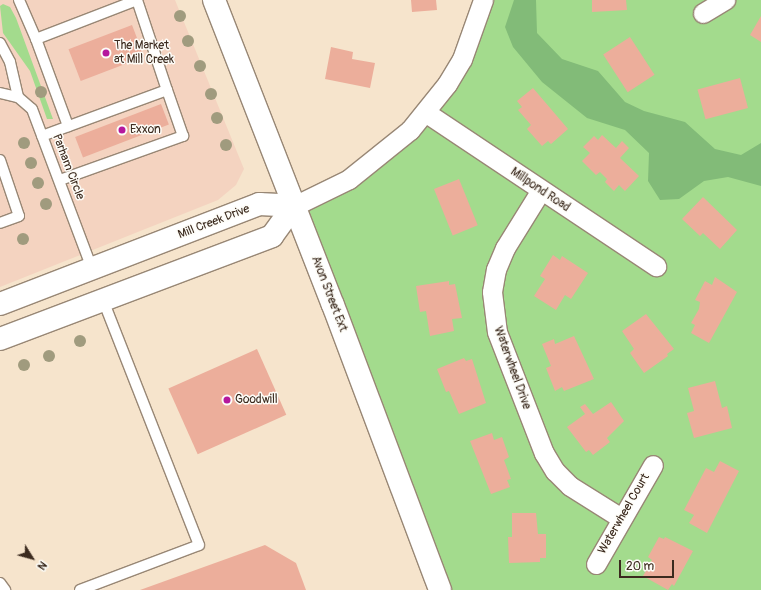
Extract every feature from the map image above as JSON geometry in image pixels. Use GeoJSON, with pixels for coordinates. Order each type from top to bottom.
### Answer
{"type":"FeatureCollection","features":[{"type":"Feature","properties":{"kind":"street","name":"Avon Street Ext"},"geometry":{"type":"LineString","coordinates":[[214,0],[440,590]]}},
{"type":"Feature","properties":{"kind":"street"},"geometry":{"type":"LineString","coordinates":[[0,339],[272,236],[294,206],[354,175],[382,154],[425,112],[462,59],[483,0]]}},
{"type":"Feature","properties":{"kind":"street"},"geometry":{"type":"LineString","coordinates":[[702,13],[725,0]]}},
{"type":"Feature","properties":{"kind":"street","name":"Millpond Road"},"geometry":{"type":"LineString","coordinates":[[425,112],[656,266]]}},
{"type":"Feature","properties":{"kind":"street","name":"Waterwheel Drive"},"geometry":{"type":"LineString","coordinates":[[541,190],[504,248],[496,269],[492,292],[497,332],[544,453],[555,471],[570,486],[621,518]]}},
{"type":"Feature","properties":{"kind":"street","name":"Mill Creek Drive"},"geometry":{"type":"LineString","coordinates":[[0,304],[259,204],[294,206]]}},
{"type":"Feature","properties":{"kind":"street","name":"Waterwheel Court"},"geometry":{"type":"LineString","coordinates":[[596,564],[621,518],[653,465]]}},
{"type":"Feature","properties":{"kind":"lane"},"geometry":{"type":"LineString","coordinates":[[19,0],[36,40],[68,126]]}},
{"type":"Feature","properties":{"kind":"lane"},"geometry":{"type":"LineString","coordinates":[[36,40],[137,0],[183,136],[60,180]]}},
{"type":"Feature","properties":{"kind":"lane"},"geometry":{"type":"LineString","coordinates":[[0,44],[10,62],[18,97],[0,93]]}},
{"type":"Feature","properties":{"kind":"lane"},"geometry":{"type":"LineString","coordinates":[[42,136],[167,90]]}},
{"type":"Feature","properties":{"kind":"lane","name":"Parham Circle"},"geometry":{"type":"LineString","coordinates":[[18,97],[32,109],[60,180],[92,269]]}},
{"type":"Feature","properties":{"kind":"lane"},"geometry":{"type":"LineString","coordinates":[[0,160],[19,216],[0,223]]}},
{"type":"Feature","properties":{"kind":"lane"},"geometry":{"type":"LineString","coordinates":[[80,590],[199,546],[103,300]]}},
{"type":"Feature","properties":{"kind":"lane"},"geometry":{"type":"LineString","coordinates":[[0,583],[5,590]]}},
{"type":"Feature","properties":{"kind":"shaded area"},"geometry":{"type":"Polygon","coordinates":[[[0,0],[175,0],[244,169],[236,185],[218,200],[0,287],[0,0]]]}},
{"type":"Feature","properties":{"kind":"green space"},"geometry":{"type":"Polygon","coordinates":[[[483,0],[761,0],[761,590],[440,590],[294,206],[321,194],[425,112],[483,0]]]}},
{"type":"Feature","properties":{"kind":"green space"},"geometry":{"type":"Polygon","coordinates":[[[514,0],[536,0],[537,33],[562,59],[598,71],[625,102],[644,111],[685,122],[715,149],[741,155],[761,143],[761,186],[728,177],[704,181],[679,199],[660,200],[648,181],[649,153],[625,130],[587,118],[542,82],[513,47],[505,27],[514,0]]]}},
{"type":"Feature","properties":{"kind":"green space"},"geometry":{"type":"Polygon","coordinates":[[[3,4],[10,7],[16,18],[53,119],[47,119],[30,71],[3,33],[0,6],[3,4]]]}},
{"type":"Feature","properties":{"kind":"building"},"geometry":{"type":"Polygon","coordinates":[[[411,0],[436,0],[437,10],[412,12],[411,0]]]}},
{"type":"Feature","properties":{"kind":"building"},"geometry":{"type":"Polygon","coordinates":[[[592,0],[626,0],[627,10],[592,12],[592,0]]]}},
{"type":"Feature","properties":{"kind":"building"},"geometry":{"type":"Polygon","coordinates":[[[761,16],[761,42],[750,35],[761,16]]]}},
{"type":"Feature","properties":{"kind":"building","name":"The Market at Mill Creek"},"geometry":{"type":"Polygon","coordinates":[[[132,25],[144,57],[81,81],[69,49],[132,25]]]}},
{"type":"Feature","properties":{"kind":"building"},"geometry":{"type":"Polygon","coordinates":[[[630,37],[655,75],[628,92],[603,54],[630,37]]]}},
{"type":"Feature","properties":{"kind":"building"},"geometry":{"type":"Polygon","coordinates":[[[331,47],[353,52],[352,59],[375,63],[370,88],[325,79],[331,47]]]}},
{"type":"Feature","properties":{"kind":"building"},"geometry":{"type":"Polygon","coordinates":[[[740,78],[748,108],[706,119],[697,89],[740,78]]]}},
{"type":"Feature","properties":{"kind":"building"},"geometry":{"type":"Polygon","coordinates":[[[533,88],[568,129],[551,144],[548,141],[542,146],[527,129],[531,125],[518,110],[522,107],[517,101],[533,88]]]}},
{"type":"Feature","properties":{"kind":"building","name":"Exxon"},"geometry":{"type":"Polygon","coordinates":[[[161,104],[169,125],[83,158],[75,137],[161,104]]]}},
{"type":"Feature","properties":{"kind":"building"},"geometry":{"type":"Polygon","coordinates":[[[602,135],[616,148],[622,141],[629,148],[620,158],[639,176],[625,191],[619,185],[614,191],[605,182],[607,179],[600,172],[596,175],[582,161],[590,153],[583,147],[594,136],[598,140],[602,135]]]}},
{"type":"Feature","properties":{"kind":"building"},"geometry":{"type":"Polygon","coordinates":[[[459,179],[478,225],[453,235],[434,189],[459,179]]]}},
{"type":"Feature","properties":{"kind":"building"},"geometry":{"type":"Polygon","coordinates":[[[703,197],[737,230],[720,249],[703,233],[700,236],[682,219],[703,197]]]}},
{"type":"Feature","properties":{"kind":"building"},"geometry":{"type":"Polygon","coordinates":[[[553,255],[560,260],[562,256],[588,273],[571,299],[565,295],[556,310],[534,296],[545,279],[540,276],[553,255]]]}},
{"type":"Feature","properties":{"kind":"building"},"geometry":{"type":"Polygon","coordinates":[[[715,277],[737,292],[709,343],[691,333],[695,325],[691,323],[699,309],[700,302],[695,300],[705,281],[712,285],[715,277]]]}},
{"type":"Feature","properties":{"kind":"building"},"geometry":{"type":"Polygon","coordinates":[[[449,281],[449,285],[455,284],[462,318],[452,319],[454,331],[430,336],[426,311],[420,312],[416,286],[449,281]]]}},
{"type":"Feature","properties":{"kind":"building"},"geometry":{"type":"Polygon","coordinates":[[[646,314],[674,349],[667,354],[668,356],[644,373],[630,353],[634,349],[622,331],[646,314]]]}},
{"type":"Feature","properties":{"kind":"building"},"geometry":{"type":"Polygon","coordinates":[[[574,336],[594,379],[564,391],[562,387],[555,391],[546,368],[551,366],[542,344],[554,339],[555,344],[574,336]]]}},
{"type":"Feature","properties":{"kind":"building","name":"Goodwill"},"geometry":{"type":"Polygon","coordinates":[[[257,349],[286,415],[198,454],[168,388],[257,349]]]}},
{"type":"Feature","properties":{"kind":"building"},"geometry":{"type":"Polygon","coordinates":[[[464,358],[466,361],[472,359],[486,403],[459,414],[449,391],[446,392],[437,369],[464,358]]]}},
{"type":"Feature","properties":{"kind":"building"},"geometry":{"type":"Polygon","coordinates":[[[715,381],[722,408],[727,406],[732,428],[694,438],[687,413],[694,411],[688,388],[715,381]]]}},
{"type":"Feature","properties":{"kind":"building"},"geometry":{"type":"Polygon","coordinates":[[[611,402],[624,421],[607,438],[610,442],[593,455],[589,450],[586,452],[567,427],[585,414],[580,407],[585,404],[593,414],[611,402]]]}},
{"type":"Feature","properties":{"kind":"building"},"geometry":{"type":"Polygon","coordinates":[[[492,433],[494,440],[502,437],[509,457],[504,460],[511,479],[507,480],[510,487],[491,494],[470,441],[492,433]]]}},
{"type":"Feature","properties":{"kind":"building"},"geometry":{"type":"Polygon","coordinates":[[[720,461],[739,471],[707,533],[689,523],[694,515],[684,510],[706,468],[714,472],[720,461]]]}},
{"type":"Feature","properties":{"kind":"building"},"geometry":{"type":"Polygon","coordinates":[[[512,513],[536,513],[538,534],[546,534],[546,558],[540,558],[540,562],[509,563],[508,537],[512,537],[512,513]]]}},
{"type":"Feature","properties":{"kind":"building"},"geometry":{"type":"Polygon","coordinates":[[[659,537],[664,539],[665,537],[693,551],[674,586],[672,584],[668,590],[643,576],[652,560],[648,557],[659,537]]]}},
{"type":"Feature","properties":{"kind":"building"},"geometry":{"type":"Polygon","coordinates":[[[265,545],[296,563],[306,590],[140,590],[265,545]]]}},
{"type":"Feature","properties":{"kind":"place","name":"The Market at Mill Creek"},"geometry":{"type":"Point","coordinates":[106,53]}},
{"type":"Feature","properties":{"kind":"place","name":"Exxon"},"geometry":{"type":"Point","coordinates":[122,130]}},
{"type":"Feature","properties":{"kind":"place","name":"Goodwill"},"geometry":{"type":"Point","coordinates":[227,400]}}]}
